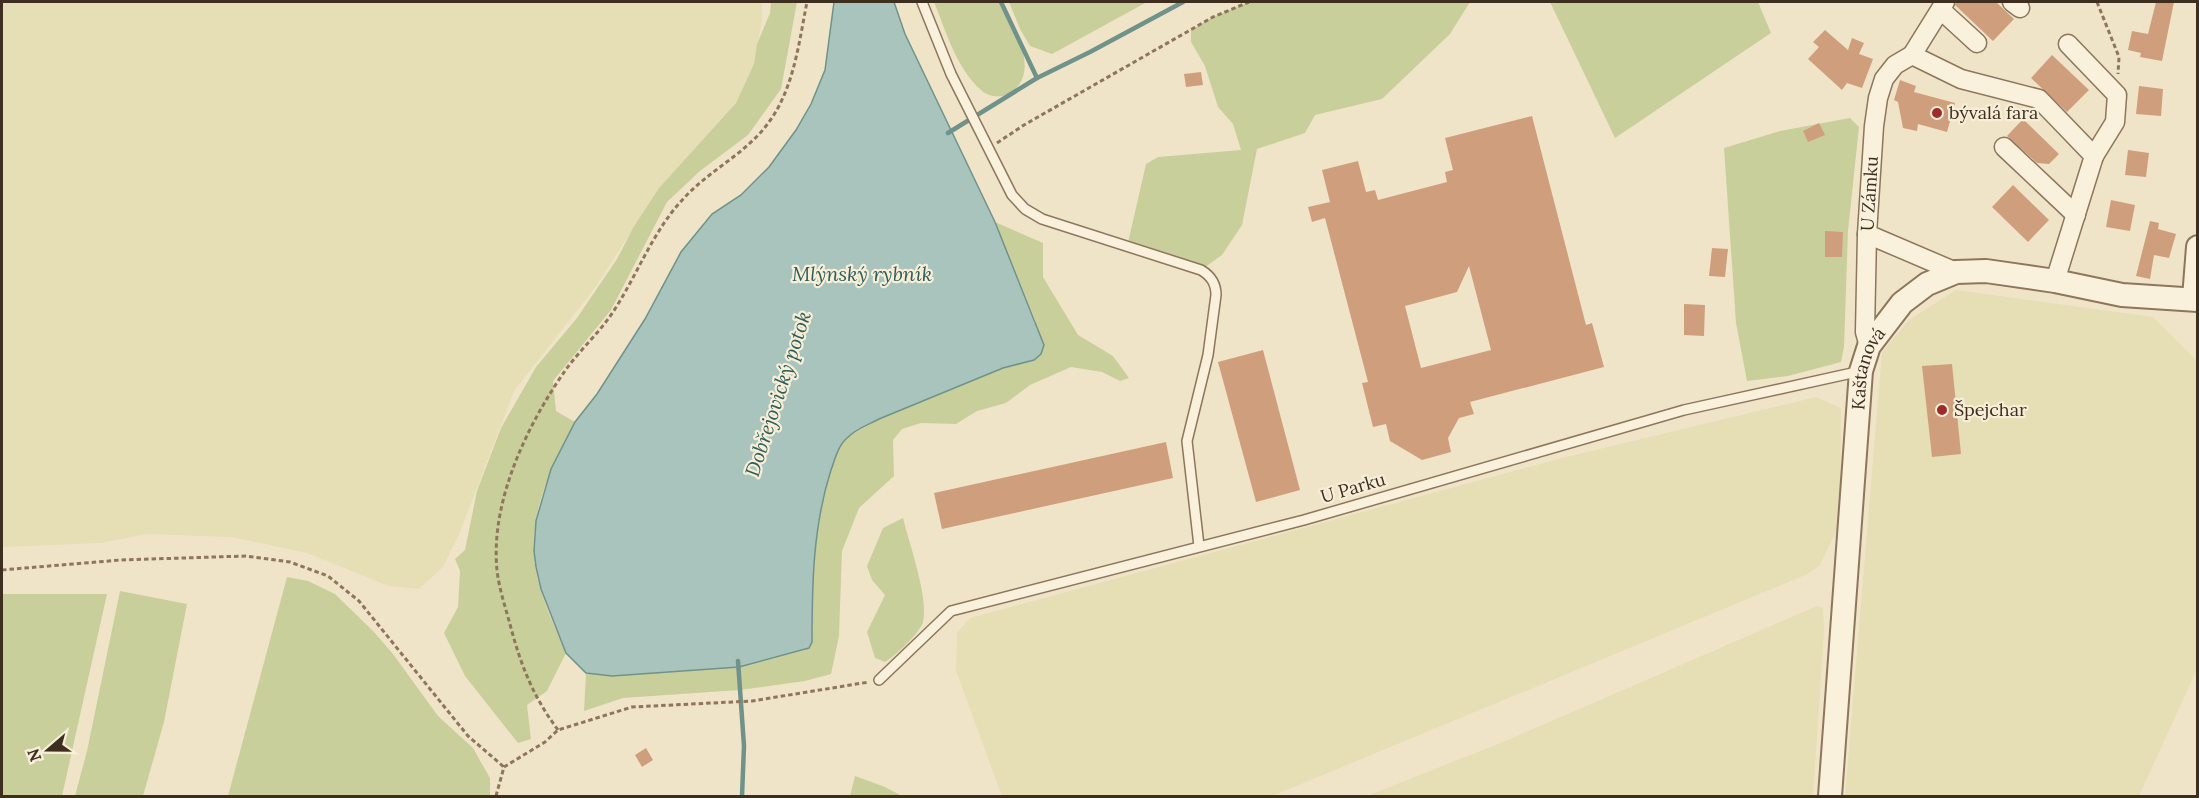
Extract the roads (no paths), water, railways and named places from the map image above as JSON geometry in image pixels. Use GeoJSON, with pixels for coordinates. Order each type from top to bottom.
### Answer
{"type":"FeatureCollection","features":[{"type":"Feature","properties":{"kind":"street","name":"U Zámku"},"geometry":{"type":"LineString","coordinates":[[1869,346],[1865,332],[1867,234],[1874,126],[1878,98],[1884,79],[1895,65],[1912,55],[1943,6],[1977,43]]}},
{"type":"Feature","properties":{"kind":"street"},"geometry":{"type":"LineString","coordinates":[[2055,281],[2094,156],[2115,122],[2117,95],[2068,44]]}},
{"type":"Feature","properties":{"kind":"street"},"geometry":{"type":"LineString","coordinates":[[1912,55],[1961,79],[2039,99],[2094,156]]}},
{"type":"Feature","properties":{"kind":"street"},"geometry":{"type":"LineString","coordinates":[[2004,147],[2076,215]]}},
{"type":"Feature","properties":{"kind":"street"},"geometry":{"type":"LineString","coordinates":[[1867,234],[1956,272]]}},
{"type":"Feature","properties":{"kind":"street","name":"Kaštanová"},"geometry":{"type":"LineString","coordinates":[[1830,796],[1861,371],[1869,346],[1902,303],[1927,284],[1956,272],[1986,271],[2055,281],[2122,295],[2196,299],[2198,247]]}},
{"type":"Feature","properties":{"kind":"lane"},"geometry":{"type":"LineString","coordinates":[[922,2],[951,74],[1012,195],[1025,209],[1042,219],[1201,270],[1212,280],[1216,295],[1208,355],[1187,441],[1199,546]]}},
{"type":"Feature","properties":{"kind":"lane","name":"U Parku"},"geometry":{"type":"LineString","coordinates":[[879,680],[951,611],[1304,519],[1684,410],[1861,371]]}},
{"type":"Feature","properties":{"kind":"water","name":"Mlýnský rybník"},"geometry":{"type":"Polygon","coordinates":[[[834,2],[894,2],[905,34],[995,222],[1044,345],[1041,354],[1034,360],[1003,368],[879,419],[854,432],[844,441],[831,470],[820,512],[813,577],[812,642],[809,648],[739,667],[612,676],[586,673],[566,653],[541,589],[536,567],[534,551],[536,521],[551,469],[575,422],[597,394],[645,319],[681,252],[712,214],[741,195],[769,167],[796,130],[811,104],[825,70],[834,2]]]}},
{"type":"Feature","properties":{"kind":"waterway"},"geometry":{"type":"LineString","coordinates":[[1001,2],[1037,78]]}},
{"type":"Feature","properties":{"kind":"waterway","name":"Dobřejovický potok"},"geometry":{"type":"LineString","coordinates":[[948,133],[1037,78],[1183,2]]}},
{"type":"Feature","properties":{"kind":"waterway","name":"Dobřejovický potok"},"geometry":{"type":"LineString","coordinates":[[738,661],[744,746],[742,796]]}},
{"type":"Feature","properties":{"kind":"place","name":"bývalá fara"},"geometry":{"type":"Point","coordinates":[1937,113]}},
{"type":"Feature","properties":{"kind":"place","name":"Špejchar"},"geometry":{"type":"Point","coordinates":[1942,410]}}]}
